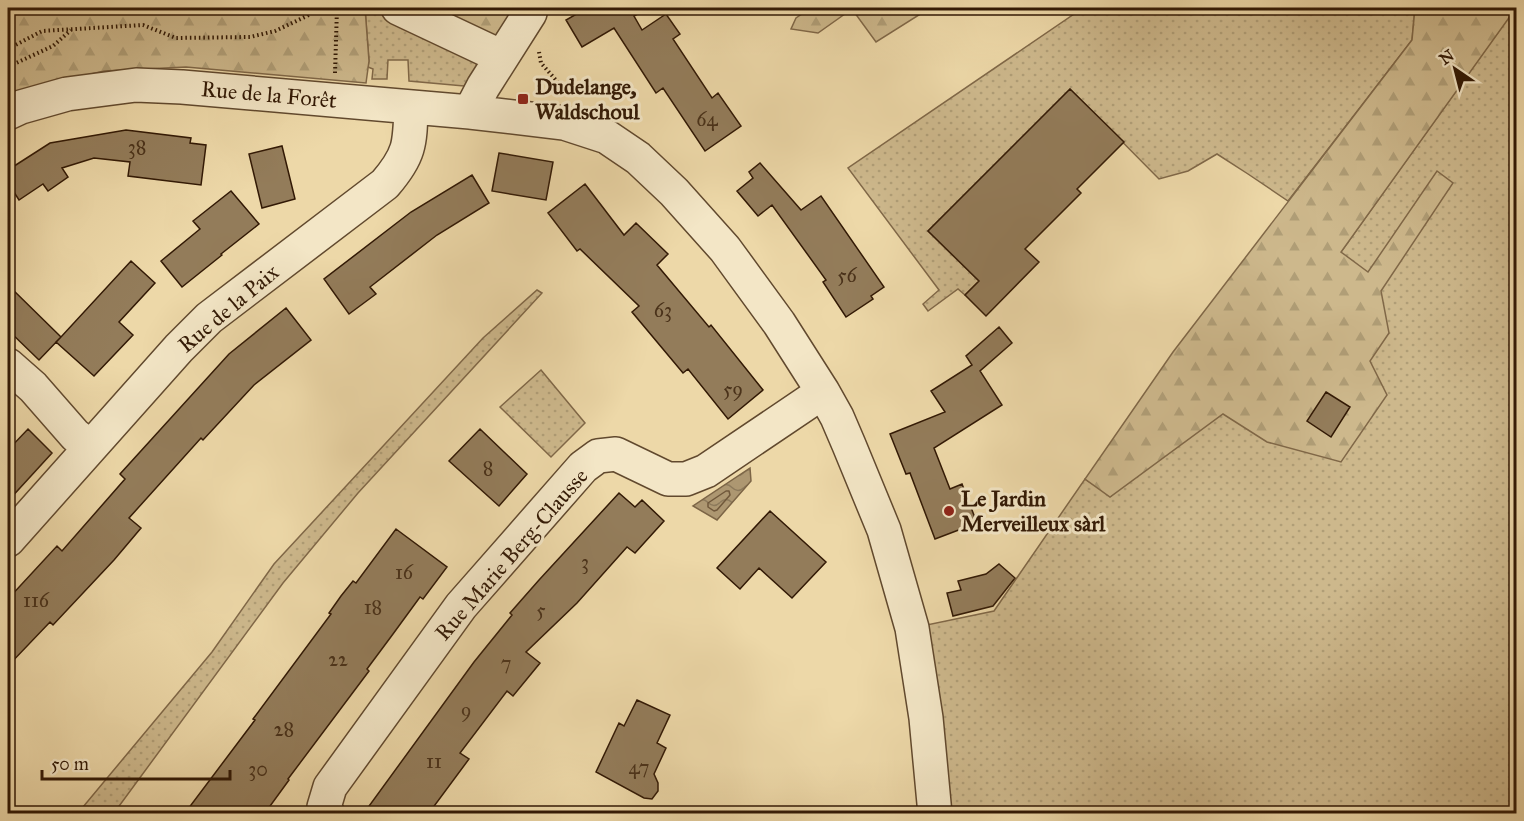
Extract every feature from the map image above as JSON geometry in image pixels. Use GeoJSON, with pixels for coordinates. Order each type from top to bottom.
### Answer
{"type":"FeatureCollection","features":[{"type":"Feature","properties":{"kind":"street"},"geometry":{"type":"LineString","coordinates":[[398,8],[502,57]]}},
{"type":"Feature","properties":{"kind":"street"},"geometry":{"type":"LineString","coordinates":[[470,112],[483,87],[530,13]]}},
{"type":"Feature","properties":{"kind":"street","name":"Rue de la Forêt"},"geometry":{"type":"LineString","coordinates":[[8,113],[67,94],[136,85],[182,87],[470,112],[564,123],[607,137],[638,158],[674,192],[725,249],[779,322],[837,417],[884,530],[912,628],[926,718],[935,813]]}},
{"type":"Feature","properties":{"kind":"street","name":"Rue de la Paix"},"geometry":{"type":"LineString","coordinates":[[8,540],[179,348],[209,318],[385,184],[399,167],[408,149],[411,107]]}},
{"type":"Feature","properties":{"kind":"street"},"geometry":{"type":"LineString","coordinates":[[8,365],[33,387],[75,435],[90,447]]}},
{"type":"Feature","properties":{"kind":"street","name":"Rue Marie Berg-Clausse"},"geometry":{"type":"LineString","coordinates":[[323,811],[330,787],[460,606],[583,467],[598,456],[616,454],[668,479],[686,479],[706,471],[823,392]]}},
{"type":"Feature","properties":{"kind":"path"},"geometry":{"type":"LineString","coordinates":[[8,49],[42,31],[144,25],[176,38],[250,37],[275,31],[319,8]]}},
{"type":"Feature","properties":{"kind":"path"},"geometry":{"type":"LineString","coordinates":[[333,100],[337,8]]}},
{"type":"Feature","properties":{"kind":"path"},"geometry":{"type":"LineString","coordinates":[[8,63],[16,63],[54,46],[71,30]]}},
{"type":"Feature","properties":{"kind":"path"},"geometry":{"type":"LineString","coordinates":[[537,46],[541,63],[570,96]]}},
{"type":"Feature","properties":{"kind":"green space"},"geometry":{"type":"Polygon","coordinates":[[[8,8],[365,8],[369,61],[366,83],[186,67],[104,71],[22,90],[8,96],[8,8]]]}},
{"type":"Feature","properties":{"kind":"green space"},"geometry":{"type":"Polygon","coordinates":[[[365,8],[376,8],[472,55],[478,68],[473,79],[464,86],[409,81],[408,60],[388,60],[387,79],[372,79],[373,69],[368,67],[365,8]]]}},
{"type":"Feature","properties":{"kind":"green space"},"geometry":{"type":"Polygon","coordinates":[[[398,8],[534,8],[502,57],[398,8]]]}},
{"type":"Feature","properties":{"kind":"green space"},"geometry":{"type":"Polygon","coordinates":[[[811,8],[930,8],[876,42],[852,9],[818,33],[791,29],[796,18],[811,8]]]}},
{"type":"Feature","properties":{"kind":"green space"},"geometry":{"type":"Polygon","coordinates":[[[1083,8],[1415,8],[1412,40],[1288,201],[1217,154],[1188,171],[1159,179],[1070,89],[928,231],[979,281],[965,295],[958,289],[928,311],[923,304],[939,290],[848,168],[1083,8]]]}},
{"type":"Feature","properties":{"kind":"green space"},"geometry":{"type":"Polygon","coordinates":[[[1415,8],[1516,8],[1341,252],[1368,272],[1437,171],[1453,183],[1381,291],[1389,333],[1370,361],[1387,395],[1341,462],[1267,442],[1223,414],[1110,497],[1085,479],[1173,352],[1412,40],[1415,8]]]}},
{"type":"Feature","properties":{"kind":"green space"},"geometry":{"type":"Polygon","coordinates":[[[1515,8],[1516,813],[935,813],[912,628],[994,611],[1085,479],[1111,496],[1341,252],[1515,8]]]}},
{"type":"Feature","properties":{"kind":"green space"},"geometry":{"type":"Polygon","coordinates":[[[537,290],[542,293],[358,493],[283,583],[114,813],[78,813],[212,652],[274,564],[483,338],[537,290]]]}},
{"type":"Feature","properties":{"kind":"green space"},"geometry":{"type":"Polygon","coordinates":[[[541,370],[585,423],[551,457],[500,407],[541,370]]]}},
{"type":"Feature","properties":{"kind":"water"},"geometry":{"type":"Polygon","coordinates":[[[750,468],[751,481],[717,520],[693,506],[750,468]]]}},
{"type":"Feature","properties":{"kind":"building"},"geometry":{"type":"Polygon","coordinates":[[[587,8],[649,8],[634,16],[642,30],[666,14],[680,34],[673,39],[712,98],[718,93],[741,126],[705,151],[663,88],[656,93],[614,28],[582,47],[566,20],[587,8]]]}},
{"type":"Feature","properties":{"kind":"building"},"geometry":{"type":"Polygon","coordinates":[[[1070,89],[1124,142],[1077,189],[1081,193],[1025,249],[1039,262],[986,316],[965,295],[979,281],[928,231],[1070,89]]]}},
{"type":"Feature","properties":{"kind":"building"},"geometry":{"type":"Polygon","coordinates":[[[126,130],[191,138],[190,143],[206,145],[201,185],[128,176],[130,162],[94,158],[62,168],[68,177],[48,191],[43,184],[19,200],[8,183],[8,170],[50,143],[126,130]]]}},
{"type":"Feature","properties":{"kind":"building"},"geometry":{"type":"Polygon","coordinates":[[[282,146],[295,199],[262,208],[249,154],[282,146]]]}},
{"type":"Feature","properties":{"kind":"building"},"geometry":{"type":"Polygon","coordinates":[[[499,153],[553,162],[546,200],[492,191],[499,153]]]}},
{"type":"Feature","properties":{"kind":"building"},"geometry":{"type":"Polygon","coordinates":[[[760,163],[801,210],[821,196],[884,287],[871,296],[873,299],[846,317],[823,282],[826,280],[772,205],[758,216],[737,191],[753,178],[749,172],[760,163]]]}},
{"type":"Feature","properties":{"kind":"building"},"geometry":{"type":"Polygon","coordinates":[[[472,175],[489,203],[437,235],[370,287],[376,294],[349,314],[324,279],[411,212],[472,175]]]}},
{"type":"Feature","properties":{"kind":"building"},"geometry":{"type":"Polygon","coordinates":[[[585,184],[624,235],[636,223],[668,254],[657,265],[709,327],[711,325],[763,390],[728,419],[688,369],[683,373],[632,312],[639,306],[580,249],[577,251],[548,213],[585,184]]]}},
{"type":"Feature","properties":{"kind":"building"},"geometry":{"type":"Polygon","coordinates":[[[231,191],[259,224],[182,287],[161,261],[200,229],[193,221],[231,191]]]}},
{"type":"Feature","properties":{"kind":"building"},"geometry":{"type":"Polygon","coordinates":[[[131,261],[155,283],[119,322],[133,335],[94,376],[56,342],[39,360],[8,330],[8,285],[61,337],[131,261]]]}},
{"type":"Feature","properties":{"kind":"building"},"geometry":{"type":"Polygon","coordinates":[[[286,308],[311,340],[254,385],[203,440],[201,438],[129,518],[141,528],[114,560],[53,625],[50,622],[8,666],[8,599],[57,546],[62,551],[125,479],[120,474],[229,354],[286,308]]]}},
{"type":"Feature","properties":{"kind":"building"},"geometry":{"type":"Polygon","coordinates":[[[999,327],[1012,343],[980,371],[1002,405],[934,448],[950,489],[962,484],[977,523],[935,539],[910,473],[906,474],[890,434],[945,412],[931,391],[972,365],[966,356],[999,327]]]}},
{"type":"Feature","properties":{"kind":"building"},"geometry":{"type":"Polygon","coordinates":[[[1326,392],[1350,407],[1331,437],[1307,421],[1326,392]]]}},
{"type":"Feature","properties":{"kind":"building"},"geometry":{"type":"Polygon","coordinates":[[[28,429],[52,453],[8,501],[8,450],[28,429]]]}},
{"type":"Feature","properties":{"kind":"building"},"geometry":{"type":"Polygon","coordinates":[[[480,429],[527,474],[499,506],[449,461],[480,429]]]}},
{"type":"Feature","properties":{"kind":"building"},"geometry":{"type":"Polygon","coordinates":[[[619,493],[635,507],[642,500],[664,521],[635,553],[627,547],[577,603],[526,652],[540,663],[513,696],[507,691],[460,753],[469,759],[429,813],[364,813],[474,662],[512,615],[510,613],[619,493]]]}},
{"type":"Feature","properties":{"kind":"building"},"geometry":{"type":"Polygon","coordinates":[[[770,511],[826,562],[792,598],[759,568],[740,589],[717,568],[770,511]]]}},
{"type":"Feature","properties":{"kind":"building"},"geometry":{"type":"Polygon","coordinates":[[[396,529],[447,567],[423,599],[420,597],[265,813],[185,813],[255,720],[253,719],[331,614],[329,613],[341,596],[353,581],[356,583],[396,529]]]}},
{"type":"Feature","properties":{"kind":"building"},"geometry":{"type":"Polygon","coordinates":[[[999,564],[1015,578],[993,606],[953,616],[947,593],[961,590],[958,581],[986,574],[999,564]]]}},
{"type":"Feature","properties":{"kind":"building"},"geometry":{"type":"Polygon","coordinates":[[[637,700],[670,715],[657,743],[666,748],[654,774],[658,783],[658,791],[652,799],[644,798],[596,772],[619,723],[624,726],[637,700]]]}},
{"type":"Feature","properties":{"kind":"place","name":"Dudelange, Waldschoul"},"geometry":{"type":"Point","coordinates":[523,99]}},
{"type":"Feature","properties":{"kind":"place","name":"Le Jardin Merveilleux sàrl"},"geometry":{"type":"Point","coordinates":[949,511]}}]}
